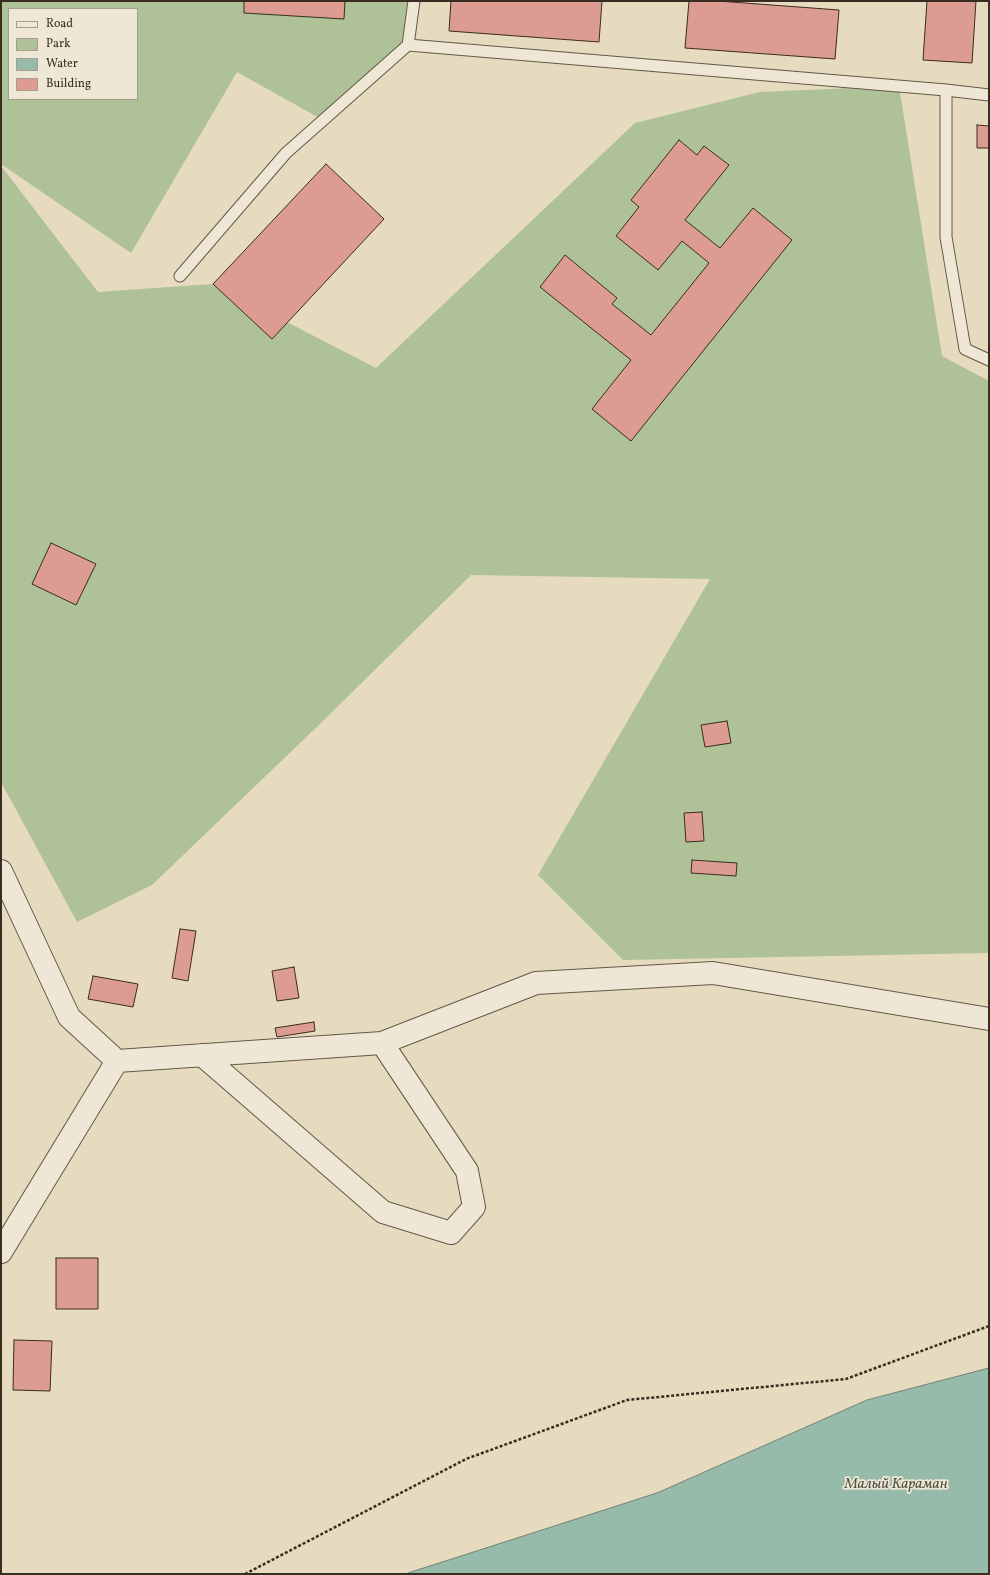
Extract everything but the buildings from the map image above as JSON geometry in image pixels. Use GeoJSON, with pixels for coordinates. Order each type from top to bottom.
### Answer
{"type":"FeatureCollection","features":[{"type":"Feature","properties":{"kind":"street"},"geometry":{"type":"LineString","coordinates":[[1,871],[69,1017],[117,1061],[382,1043],[536,983],[713,973],[989,1019]]}},
{"type":"Feature","properties":{"kind":"street"},"geometry":{"type":"LineString","coordinates":[[202,1055],[383,1212],[451,1233],[474,1207],[467,1171],[382,1043]]}},
{"type":"Feature","properties":{"kind":"street"},"geometry":{"type":"LineString","coordinates":[[1,1252],[117,1061]]}},
{"type":"Feature","properties":{"kind":"lane"},"geometry":{"type":"LineString","coordinates":[[180,276],[286,153],[408,45],[414,1]]}},
{"type":"Feature","properties":{"kind":"lane"},"geometry":{"type":"LineString","coordinates":[[408,45],[946,90],[989,95]]}},
{"type":"Feature","properties":{"kind":"lane"},"geometry":{"type":"LineString","coordinates":[[946,90],[946,238],[965,350],[989,360]]}},
{"type":"Feature","properties":{"kind":"path"},"geometry":{"type":"LineString","coordinates":[[246,1574],[466,1459],[627,1400],[846,1379],[989,1326]]}},
{"type":"Feature","properties":{"kind":"green space"},"geometry":{"type":"Polygon","coordinates":[[[1,1],[413,1],[414,6],[407,8],[408,45],[323,120],[237,72],[131,253],[1,164],[1,1]]]}},
{"type":"Feature","properties":{"kind":"green space"},"geometry":{"type":"Polygon","coordinates":[[[899,86],[942,356],[989,381],[988,953],[623,960],[538,875],[710,579],[471,575],[323,721],[152,885],[77,922],[1,782],[1,166],[98,292],[213,284],[376,368],[635,123],[760,92],[899,86]]]}},
{"type":"Feature","properties":{"kind":"water","name":"Малый Караман"},"geometry":{"type":"Polygon","coordinates":[[[989,1368],[989,1574],[405,1574],[657,1493],[867,1400],[989,1368]]]}}]}
